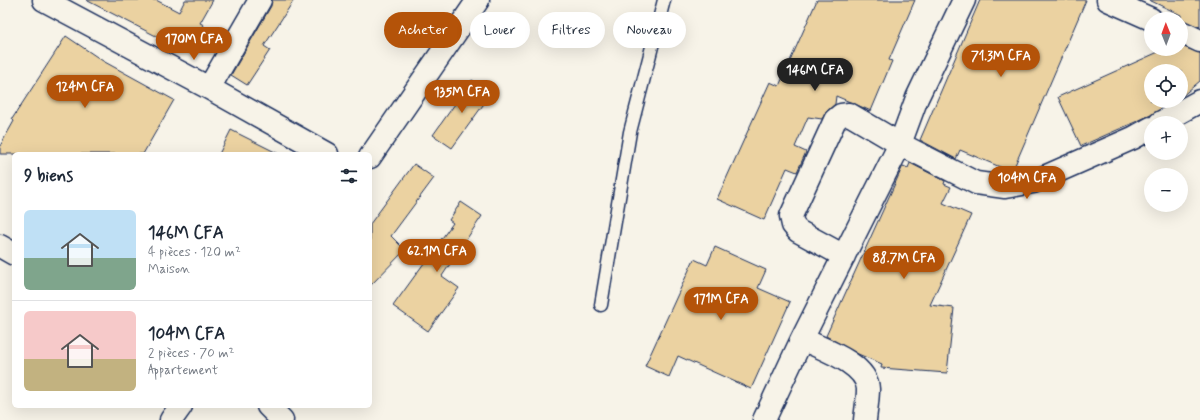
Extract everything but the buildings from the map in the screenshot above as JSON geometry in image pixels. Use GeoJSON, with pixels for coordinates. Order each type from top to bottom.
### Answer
{"type":"FeatureCollection","features":[{"type":"Feature","properties":{"kind":"street"},"geometry":{"type":"LineString","coordinates":[[44,0],[209,88],[323,152]]}},
{"type":"Feature","properties":{"kind":"street"},"geometry":{"type":"LineString","coordinates":[[209,88],[260,0]]}},
{"type":"Feature","properties":{"kind":"street"},"geometry":{"type":"LineString","coordinates":[[372,154],[478,0]]}},
{"type":"Feature","properties":{"kind":"street"},"geometry":{"type":"LineString","coordinates":[[764,420],[802,339],[900,144],[917,98],[964,0]]}},
{"type":"Feature","properties":{"kind":"street"},"geometry":{"type":"LineString","coordinates":[[1108,0],[1144,16]]}},
{"type":"Feature","properties":{"kind":"street"},"geometry":{"type":"LineString","coordinates":[[1188,35],[1200,40]]}},
{"type":"Feature","properties":{"kind":"street"},"geometry":{"type":"LineString","coordinates":[[1173,116],[1200,101]]}},
{"type":"Feature","properties":{"kind":"street"},"geometry":{"type":"LineString","coordinates":[[844,256],[798,231],[792,225],[791,216],[835,120],[841,115],[849,114],[900,144],[976,183],[1005,187],[1033,182],[1144,132]]}},
{"type":"Feature","properties":{"kind":"street"},"geometry":{"type":"LineString","coordinates":[[0,246],[12,253]]}},
{"type":"Feature","properties":{"kind":"street"},"geometry":{"type":"LineString","coordinates":[[802,339],[853,365],[865,376],[868,389],[865,420]]}},
{"type":"Feature","properties":{"kind":"street"},"geometry":{"type":"LineString","coordinates":[[171,420],[180,408]]}},
{"type":"Feature","properties":{"kind":"street"},"geometry":{"type":"LineString","coordinates":[[270,408],[282,420]]}},
{"type":"Feature","properties":{"kind":"lane"},"geometry":{"type":"LineString","coordinates":[[601,305],[630,132],[664,0]]}}]}
